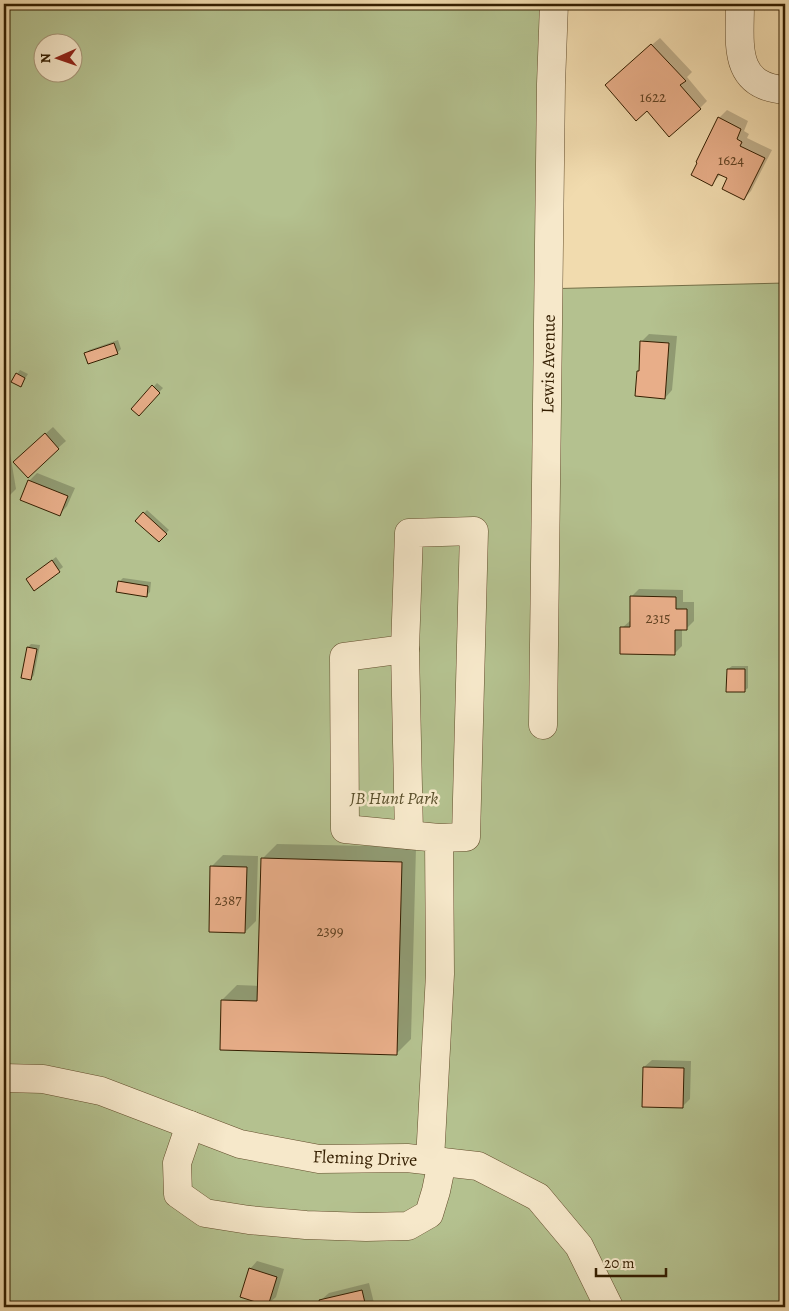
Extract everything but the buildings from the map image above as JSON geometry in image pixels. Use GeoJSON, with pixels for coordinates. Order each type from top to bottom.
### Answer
{"type":"FeatureCollection","features":[{"type":"Feature","properties":{"kind":"street","name":"Lewis Avenue"},"geometry":{"type":"LineString","coordinates":[[543,725],[551,84],[554,4]]}},
{"type":"Feature","properties":{"kind":"street"},"geometry":{"type":"LineString","coordinates":[[740,4],[740,51],[745,68],[753,80],[768,87],[785,90]]}},
{"type":"Feature","properties":{"kind":"street"},"geometry":{"type":"LineString","coordinates":[[405,649],[344,657],[346,829],[439,838],[466,837],[474,531],[409,534],[405,649],[409,835]]}},
{"type":"Feature","properties":{"kind":"street"},"geometry":{"type":"LineString","coordinates":[[190,1125],[177,1163],[178,1194],[205,1213],[240,1219],[306,1225],[358,1227],[408,1226],[429,1214],[436,1192],[440,974],[439,838]]}},
{"type":"Feature","properties":{"kind":"street","name":"Fleming Drive"},"geometry":{"type":"LineString","coordinates":[[4,1078],[42,1079],[101,1091],[240,1144],[319,1159],[407,1158],[478,1166],[538,1197],[579,1246],[609,1307]]}},
{"type":"Feature","properties":{"kind":"green space","name":"JB Hunt Park"},"geometry":{"type":"Polygon","coordinates":[[[4,4],[545,4],[539,289],[785,283],[785,1307],[4,1307],[4,4]]]}}]}
